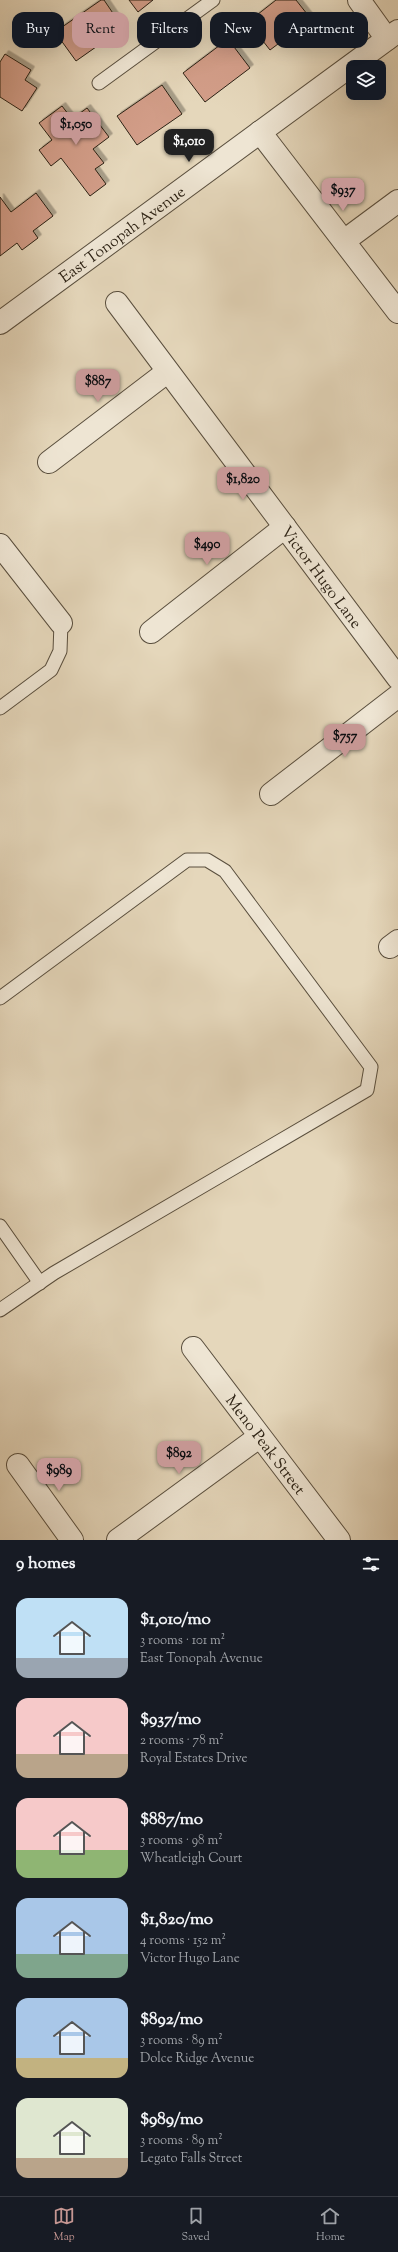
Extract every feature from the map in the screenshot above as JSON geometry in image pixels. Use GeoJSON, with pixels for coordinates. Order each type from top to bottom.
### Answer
{"type":"FeatureCollection","features":[{"type":"Feature","properties":{"kind":"street"},"geometry":{"type":"LineString","coordinates":[[359,0],[393,35]]}},
{"type":"Feature","properties":{"kind":"street","name":"East Tonopah Avenue"},"geometry":{"type":"LineString","coordinates":[[0,323],[393,35]]}},
{"type":"Feature","properties":{"kind":"street"},"geometry":{"type":"LineString","coordinates":[[260,132],[398,312]]}},
{"type":"Feature","properties":{"kind":"street"},"geometry":{"type":"LineString","coordinates":[[344,242],[398,201]]}},
{"type":"Feature","properties":{"kind":"street","name":"Victor Hugo Lane"},"geometry":{"type":"LineString","coordinates":[[116,303],[398,678]]}},
{"type":"Feature","properties":{"kind":"street"},"geometry":{"type":"LineString","coordinates":[[49,462],[167,372]]}},
{"type":"Feature","properties":{"kind":"street"},"geometry":{"type":"LineString","coordinates":[[151,632],[285,527]]}},
{"type":"Feature","properties":{"kind":"street"},"geometry":{"type":"LineString","coordinates":[[0,545],[61,623]]}},
{"type":"Feature","properties":{"kind":"street"},"geometry":{"type":"LineString","coordinates":[[271,794],[398,696]]}},
{"type":"Feature","properties":{"kind":"street","name":"Meno Peak Street"},"geometry":{"type":"LineString","coordinates":[[193,1348],[259,1437],[339,1540]]}},
{"type":"Feature","properties":{"kind":"street"},"geometry":{"type":"LineString","coordinates":[[118,1540],[259,1437]]}},
{"type":"Feature","properties":{"kind":"street"},"geometry":{"type":"LineString","coordinates":[[18,1465],[72,1540]]}},
{"type":"Feature","properties":{"kind":"lane"},"geometry":{"type":"LineString","coordinates":[[99,83],[214,0]]}},
{"type":"Feature","properties":{"kind":"lane"},"geometry":{"type":"LineString","coordinates":[[0,708],[51,670],[60,651],[61,623]]}},
{"type":"Feature","properties":{"kind":"lane"},"geometry":{"type":"LineString","coordinates":[[0,998],[187,860],[207,860],[226,871],[371,1068],[367,1090],[40,1282],[0,1310]]}},
{"type":"Feature","properties":{"kind":"lane"},"geometry":{"type":"LineString","coordinates":[[0,1226],[40,1282]]}},
{"type":"Feature","properties":{"kind":"building"},"geometry":{"type":"Polygon","coordinates":[[[101,0],[104,0],[112,12],[84,12],[101,0]]]}},
{"type":"Feature","properties":{"kind":"building"},"geometry":{"type":"Polygon","coordinates":[[[129,0],[153,0],[138,12],[129,0]]]}},
{"type":"Feature","properties":{"kind":"building"},"geometry":{"type":"Polygon","coordinates":[[[276,0],[296,0],[305,12],[274,12],[274,47],[270,50],[266,45],[266,12],[261,12],[276,0]]]}},
{"type":"Feature","properties":{"kind":"building"},"geometry":{"type":"Polygon","coordinates":[[[72,20],[72,48],[95,48],[76,61],[64,44],[64,26],[72,20]]]}},
{"type":"Feature","properties":{"kind":"building"},"geometry":{"type":"Polygon","coordinates":[[[216,48],[235,48],[250,68],[205,102],[183,73],[216,48]]]}},
{"type":"Feature","properties":{"kind":"building"},"geometry":{"type":"Polygon","coordinates":[[[5,54],[31,70],[25,80],[37,88],[22,111],[0,97],[0,62],[5,54]]]}},
{"type":"Feature","properties":{"kind":"building"},"geometry":{"type":"Polygon","coordinates":[[[162,85],[182,114],[137,145],[117,116],[162,85]]]}},
{"type":"Feature","properties":{"kind":"building"},"geometry":{"type":"Polygon","coordinates":[[[62,106],[72,119],[87,108],[109,137],[93,149],[104,163],[95,169],[106,184],[90,196],[61,158],[51,166],[39,150],[52,140],[39,123],[62,106]]]}},
{"type":"Feature","properties":{"kind":"building"},"geometry":{"type":"Polygon","coordinates":[[[36,193],[53,216],[33,231],[38,238],[22,250],[17,243],[0,256],[0,197],[11,212],[36,193]]]}}]}
